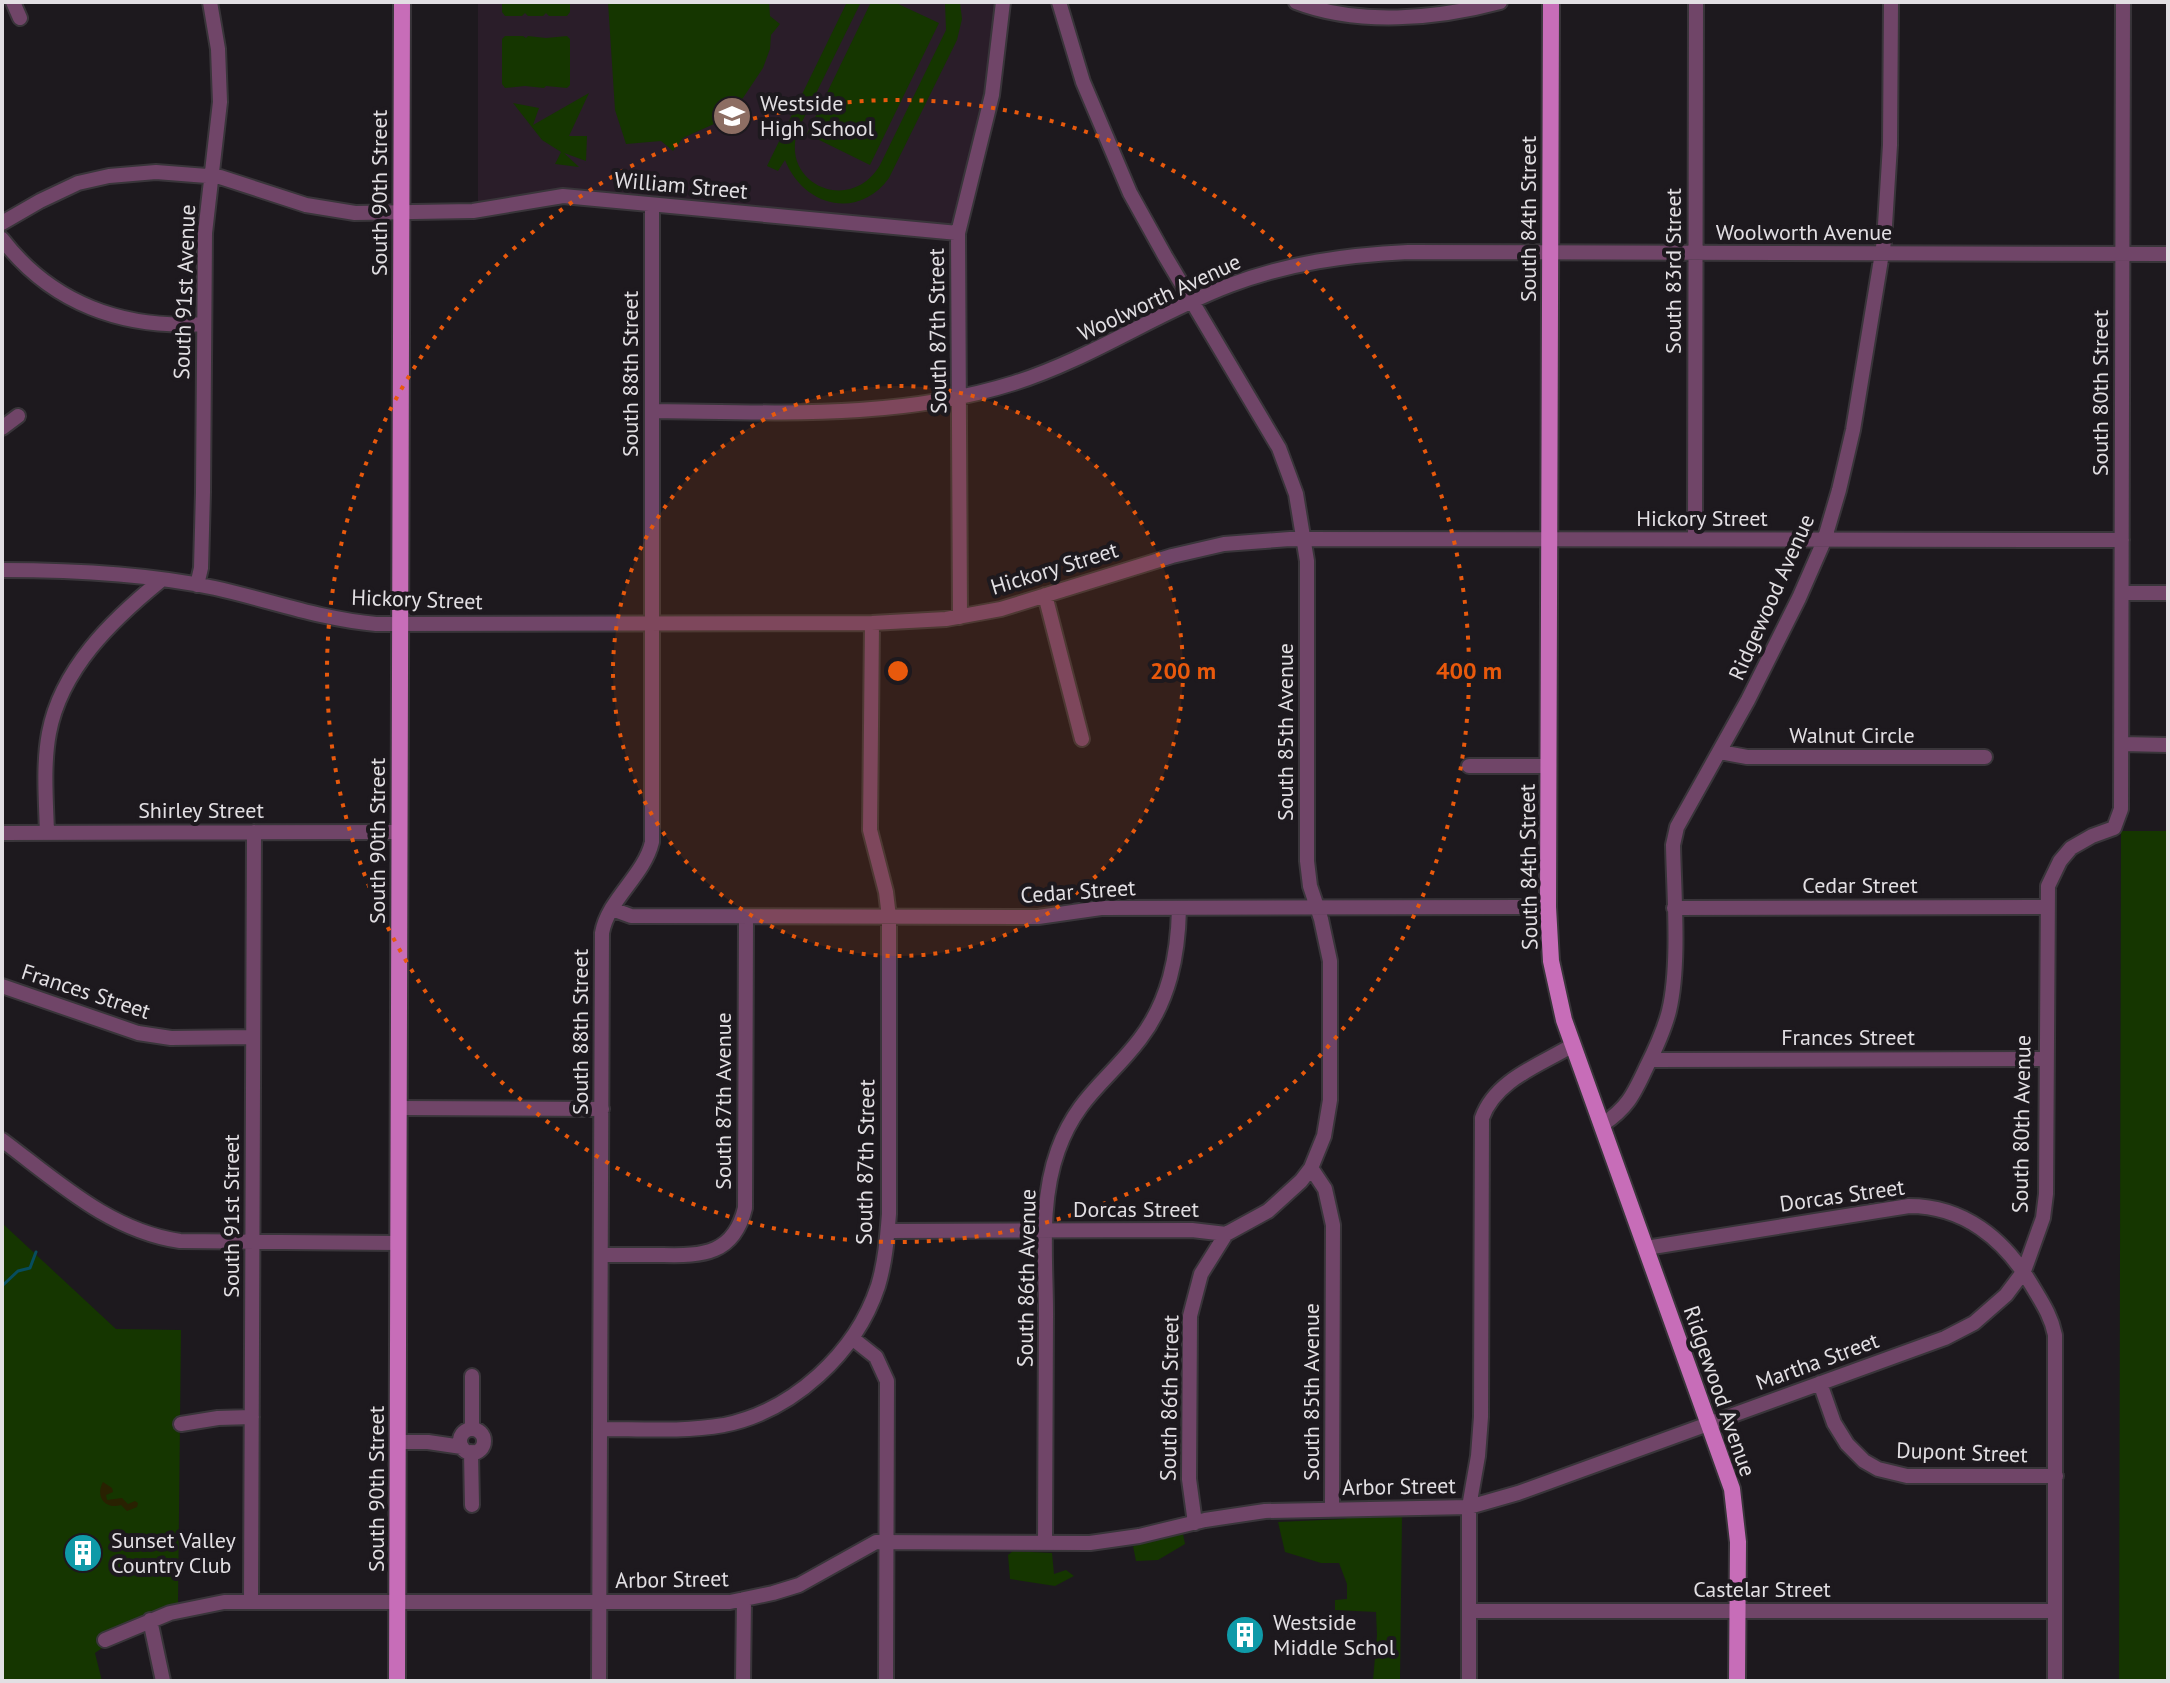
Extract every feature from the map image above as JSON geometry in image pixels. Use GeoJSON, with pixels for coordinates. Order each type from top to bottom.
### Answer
{"type":"FeatureCollection","features":[{"type":"Feature","properties":{"kind":"main road","name":"South 90th Street"},"geometry":{"type":"LineString","coordinates":[[397,1681],[402,2]]}},
{"type":"Feature","properties":{"kind":"main road","name":"South 84th Street"},"geometry":{"type":"LineString","coordinates":[[1551,2],[1548,907],[1554,982],[1573,1045]]}},
{"type":"Feature","properties":{"kind":"main road","name":"Ridgewood Avenue"},"geometry":{"type":"LineString","coordinates":[[1573,1045],[1710,1423],[1735,1504],[1738,1542],[1737,1681]]}},
{"type":"Feature","properties":{"kind":"street"},"geometry":{"type":"LineString","coordinates":[[13,2],[20,18]]}},
{"type":"Feature","properties":{"kind":"street","name":"South 91st Avenue"},"geometry":{"type":"LineString","coordinates":[[197,585],[201,568],[205,233],[219,127],[220,74],[210,2]]}},
{"type":"Feature","properties":{"kind":"street","name":"South 87th Street"},"geometry":{"type":"LineString","coordinates":[[960,617],[958,233],[996,77],[1003,2]]}},
{"type":"Feature","properties":{"kind":"street","name":"South 85th Avenue"},"geometry":{"type":"LineString","coordinates":[[1059,2],[1083,82],[1144,219],[1279,448],[1296,494],[1305,540],[1307,861],[1310,886],[1330,961],[1330,1100],[1324,1136],[1311,1168],[1325,1189],[1333,1225],[1332,1508]]}},
{"type":"Feature","properties":{"kind":"street"},"geometry":{"type":"LineString","coordinates":[[1296,2],[1333,13],[1411,16],[1450,13],[1500,2]]}},
{"type":"Feature","properties":{"kind":"street","name":"South 83rd Street"},"geometry":{"type":"LineString","coordinates":[[1695,539],[1696,2]]}},
{"type":"Feature","properties":{"kind":"street","name":"Ridgewood Avenue"},"geometry":{"type":"LineString","coordinates":[[1602,1125],[1621,1112],[1631,1100],[1665,1025],[1672,996],[1673,845],[1677,827],[1720,752],[1799,598],[1824,541],[1853,430],[1882,254],[1890,145],[1891,2]]}},
{"type":"Feature","properties":{"kind":"street","name":"South 80th Street"},"geometry":{"type":"LineString","coordinates":[[2121,785],[2123,2]]}},
{"type":"Feature","properties":{"kind":"street"},"geometry":{"type":"LineString","coordinates":[[2,223],[40,201],[92,179],[156,172],[212,176],[325,209],[355,213],[401,213]]}},
{"type":"Feature","properties":{"kind":"street","name":"William Street"},"geometry":{"type":"LineString","coordinates":[[401,213],[473,211],[557,196],[958,233]]}},
{"type":"Feature","properties":{"kind":"street","name":"South 88th Street"},"geometry":{"type":"LineString","coordinates":[[599,1681],[602,933],[612,909],[647,856],[652,842],[652,205]]}},
{"type":"Feature","properties":{"kind":"street"},"geometry":{"type":"LineString","coordinates":[[2,239],[52,289],[89,309],[143,323],[203,324]]}},
{"type":"Feature","properties":{"kind":"street","name":"Woolworth Avenue"},"geometry":{"type":"LineString","coordinates":[[653,411],[861,412],[912,407],[960,397],[1016,383],[1070,362],[1193,302],[1261,275],[1340,257],[1408,252],[2168,254]]}},
{"type":"Feature","properties":{"kind":"street"},"geometry":{"type":"LineString","coordinates":[[2,428],[18,416]]}},
{"type":"Feature","properties":{"kind":"street","name":"Hickory Street"},"geometry":{"type":"LineString","coordinates":[[2,570],[93,572],[197,585],[363,623],[872,623],[960,617],[1001,609],[1137,565],[1249,541],[2122,540]]}},
{"type":"Feature","properties":{"kind":"street"},"geometry":{"type":"LineString","coordinates":[[47,833],[47,746],[60,698],[96,642],[160,581]]}},
{"type":"Feature","properties":{"kind":"street"},"geometry":{"type":"LineString","coordinates":[[2122,593],[2168,593]]}},
{"type":"Feature","properties":{"kind":"street"},"geometry":{"type":"LineString","coordinates":[[1045,595],[1082,739]]}},
{"type":"Feature","properties":{"kind":"street","name":"South 87th Street"},"geometry":{"type":"LineString","coordinates":[[852,1338],[877,1288],[888,1231],[889,917],[886,892],[870,830],[872,623]]}},
{"type":"Feature","properties":{"kind":"street"},"geometry":{"type":"LineString","coordinates":[[2122,744],[2168,745]]}},
{"type":"Feature","properties":{"kind":"street","name":"Walnut Circle"},"geometry":{"type":"LineString","coordinates":[[1720,752],[1747,757],[1985,757]]}},
{"type":"Feature","properties":{"kind":"street"},"geometry":{"type":"LineString","coordinates":[[1469,766],[1548,766]]}},
{"type":"Feature","properties":{"kind":"street","name":"South 80th Avenue"},"geometry":{"type":"LineString","coordinates":[[2024,1271],[2045,1207],[2048,886],[2064,855],[2080,842],[2116,826],[2121,809],[2121,785]]}},
{"type":"Feature","properties":{"kind":"street","name":"South 91st Street"},"geometry":{"type":"LineString","coordinates":[[251,1601],[254,832]]}},
{"type":"Feature","properties":{"kind":"street","name":"Shirley Street"},"geometry":{"type":"LineString","coordinates":[[2,833],[400,832]]}},
{"type":"Feature","properties":{"kind":"street","name":"Cedar Street"},"geometry":{"type":"LineString","coordinates":[[612,909],[631,916],[1038,917],[1101,908],[1548,907]]}},
{"type":"Feature","properties":{"kind":"street","name":"Cedar Street"},"geometry":{"type":"LineString","coordinates":[[1674,908],[2046,907]]}},
{"type":"Feature","properties":{"kind":"street","name":"South 86th Avenue"},"geometry":{"type":"LineString","coordinates":[[1045,1543],[1046,1230],[1050,1177],[1068,1127],[1089,1093],[1140,1038],[1164,996],[1176,955],[1179,909]]}},
{"type":"Feature","properties":{"kind":"street","name":"South 87th Avenue"},"geometry":{"type":"LineString","coordinates":[[601,1255],[692,1256],[709,1253],[726,1242],[738,1228],[745,1208],[746,917]]}},
{"type":"Feature","properties":{"kind":"street","name":"Frances Street"},"geometry":{"type":"LineString","coordinates":[[2,986],[138,1033],[171,1038],[253,1037]]}},
{"type":"Feature","properties":{"kind":"street"},"geometry":{"type":"LineString","coordinates":[[1469,1681],[1469,1507],[1481,1417],[1482,1118],[1486,1106],[1498,1090],[1573,1045]]}},
{"type":"Feature","properties":{"kind":"street","name":"Frances Street"},"geometry":{"type":"LineString","coordinates":[[1650,1060],[2045,1059]]}},
{"type":"Feature","properties":{"kind":"street"},"geometry":{"type":"LineString","coordinates":[[399,1108],[602,1109]]}},
{"type":"Feature","properties":{"kind":"street"},"geometry":{"type":"LineString","coordinates":[[2,1140],[100,1212],[130,1228],[180,1241],[398,1243]]}},
{"type":"Feature","properties":{"kind":"street","name":"Dorcas Street"},"geometry":{"type":"LineString","coordinates":[[888,1231],[1192,1230],[1226,1234],[1281,1201],[1311,1168]]}},
{"type":"Feature","properties":{"kind":"street","name":"Dorcas Street"},"geometry":{"type":"LineString","coordinates":[[1646,1248],[1919,1206],[1951,1212],[1978,1225],[2001,1244],[2024,1271]]}},
{"type":"Feature","properties":{"kind":"street","name":"South 86th Street"},"geometry":{"type":"LineString","coordinates":[[1195,1523],[1189,1479],[1190,1316],[1201,1274],[1226,1234]]}},
{"type":"Feature","properties":{"kind":"street"},"geometry":{"type":"LineString","coordinates":[[2024,1271],[2048,1312],[2055,1335],[2055,1681]]}},
{"type":"Feature","properties":{"kind":"street","name":"Martha Street"},"geometry":{"type":"LineString","coordinates":[[1469,1507],[1491,1502],[1964,1329],[2006,1295],[2024,1271]]}},
{"type":"Feature","properties":{"kind":"street"},"geometry":{"type":"LineString","coordinates":[[601,1429],[723,1425],[776,1405],[808,1384],[832,1363],[852,1338],[876,1357],[887,1381],[886,1681]]}},
{"type":"Feature","properties":{"kind":"street"},"geometry":{"type":"LineString","coordinates":[[472,1376],[467,1441],[472,1505]]}},
{"type":"Feature","properties":{"kind":"street","name":"Dupont Street"},"geometry":{"type":"LineString","coordinates":[[1820,1383],[1834,1423],[1847,1444],[1864,1461],[1878,1469],[1907,1476],[2056,1476]]}},
{"type":"Feature","properties":{"kind":"street"},"geometry":{"type":"LineString","coordinates":[[181,1424],[252,1417]]}},
{"type":"Feature","properties":{"kind":"street"},"geometry":{"type":"LineString","coordinates":[[398,1442],[467,1441]]}},
{"type":"Feature","properties":{"kind":"street","name":"Arbor Street"},"geometry":{"type":"LineString","coordinates":[[105,1640],[150,1620],[206,1604],[251,1601],[708,1603],[744,1599],[799,1585],[868,1544],[887,1541],[1045,1543],[1116,1540],[1265,1511],[1469,1507]]}},
{"type":"Feature","properties":{"kind":"street"},"geometry":{"type":"LineString","coordinates":[[743,1681],[744,1599]]}},
{"type":"Feature","properties":{"kind":"street","name":"Castelar Street"},"geometry":{"type":"LineString","coordinates":[[1469,1611],[2055,1611]]}},
{"type":"Feature","properties":{"kind":"street"},"geometry":{"type":"LineString","coordinates":[[150,1620],[163,1681]]}},
{"type":"Feature","properties":{"kind":"shaded area","name":"Westside High School"},"geometry":{"type":"Polygon","coordinates":[[[478,2],[1003,2],[998,60],[958,233],[563,196],[478,210],[478,2]]]}},
{"type":"Feature","properties":{"kind":"green space"},"geometry":{"type":"Polygon","coordinates":[[[502,2],[570,2],[570,12],[567,16],[549,16],[546,13],[543,16],[528,16],[525,13],[522,16],[505,16],[502,2]]]}},
{"type":"Feature","properties":{"kind":"green space"},"geometry":{"type":"Polygon","coordinates":[[[608,2],[769,2],[770,16],[780,24],[771,35],[763,68],[743,98],[714,124],[683,138],[673,151],[661,141],[626,144],[615,110],[608,2]]]}},
{"type":"Feature","properties":{"kind":"green space"},"geometry":{"type":"Polygon","coordinates":[[[847,2],[861,2],[798,130],[795,149],[799,165],[808,178],[836,190],[852,188],[867,180],[880,165],[946,30],[945,2],[960,2],[962,19],[957,40],[889,178],[862,200],[847,203],[832,202],[804,188],[785,160],[778,171],[767,166],[847,2]]]}},
{"type":"Feature","properties":{"kind":"green space"},"geometry":{"type":"Polygon","coordinates":[[[871,2],[894,2],[939,23],[870,165],[807,134],[871,2]]]}},
{"type":"Feature","properties":{"kind":"green space"},"geometry":{"type":"Polygon","coordinates":[[[505,36],[567,36],[570,39],[570,85],[567,88],[505,88],[502,84],[502,39],[505,36]]]}},
{"type":"Feature","properties":{"kind":"green space"},"geometry":{"type":"Polygon","coordinates":[[[589,93],[569,136],[587,136],[586,161],[564,153],[579,167],[555,164],[561,152],[542,140],[513,103],[539,108],[533,125],[589,93]]]}},
{"type":"Feature","properties":{"kind":"green space"},"geometry":{"type":"Polygon","coordinates":[[[2121,831],[2168,831],[2168,1681],[2119,1681],[2121,831]]]}},
{"type":"Feature","properties":{"kind":"green space","name":"Sunset Valley Country Club"},"geometry":{"type":"Polygon","coordinates":[[[2,1223],[116,1329],[181,1330],[178,1603],[101,1638],[105,1646],[95,1653],[102,1681],[2,1681],[2,1223]]]}},
{"type":"Feature","properties":{"kind":"green space"},"geometry":{"type":"Polygon","coordinates":[[[1354,1516],[1402,1517],[1400,1681],[1373,1680],[1376,1612],[1335,1610],[1335,1600],[1347,1599],[1347,1584],[1339,1563],[1321,1563],[1285,1552],[1278,1522],[1354,1516]]]}},
{"type":"Feature","properties":{"kind":"green space"},"geometry":{"type":"Polygon","coordinates":[[[1183,1534],[1185,1544],[1158,1560],[1136,1561],[1133,1546],[1183,1534]]]}},
{"type":"Feature","properties":{"kind":"green space"},"geometry":{"type":"Polygon","coordinates":[[[1013,1551],[1052,1553],[1054,1574],[1066,1570],[1074,1576],[1055,1586],[1010,1579],[1008,1555],[1013,1551]]]}},
{"type":"Feature","properties":{"kind":"sand"},"geometry":{"type":"Polygon","coordinates":[[[103,1482],[113,1492],[106,1495],[107,1500],[122,1498],[128,1504],[135,1501],[137,1507],[127,1511],[121,1505],[106,1504],[100,1492],[103,1482]]]}},
{"type":"Feature","properties":{"kind":"waterway"},"geometry":{"type":"LineString","coordinates":[[2,1286],[18,1271],[30,1268],[36,1252]]}},
{"type":"Feature","properties":{"kind":"place","name":"Westside High School"},"geometry":{"type":"Point","coordinates":[732,116]}},
{"type":"Feature","properties":{"kind":"place","name":"Sunset Valley Country Club"},"geometry":{"type":"Point","coordinates":[83,1553]}},
{"type":"Feature","properties":{"kind":"place","name":"Westside Middle Schol"},"geometry":{"type":"Point","coordinates":[1245,1635]}}]}
